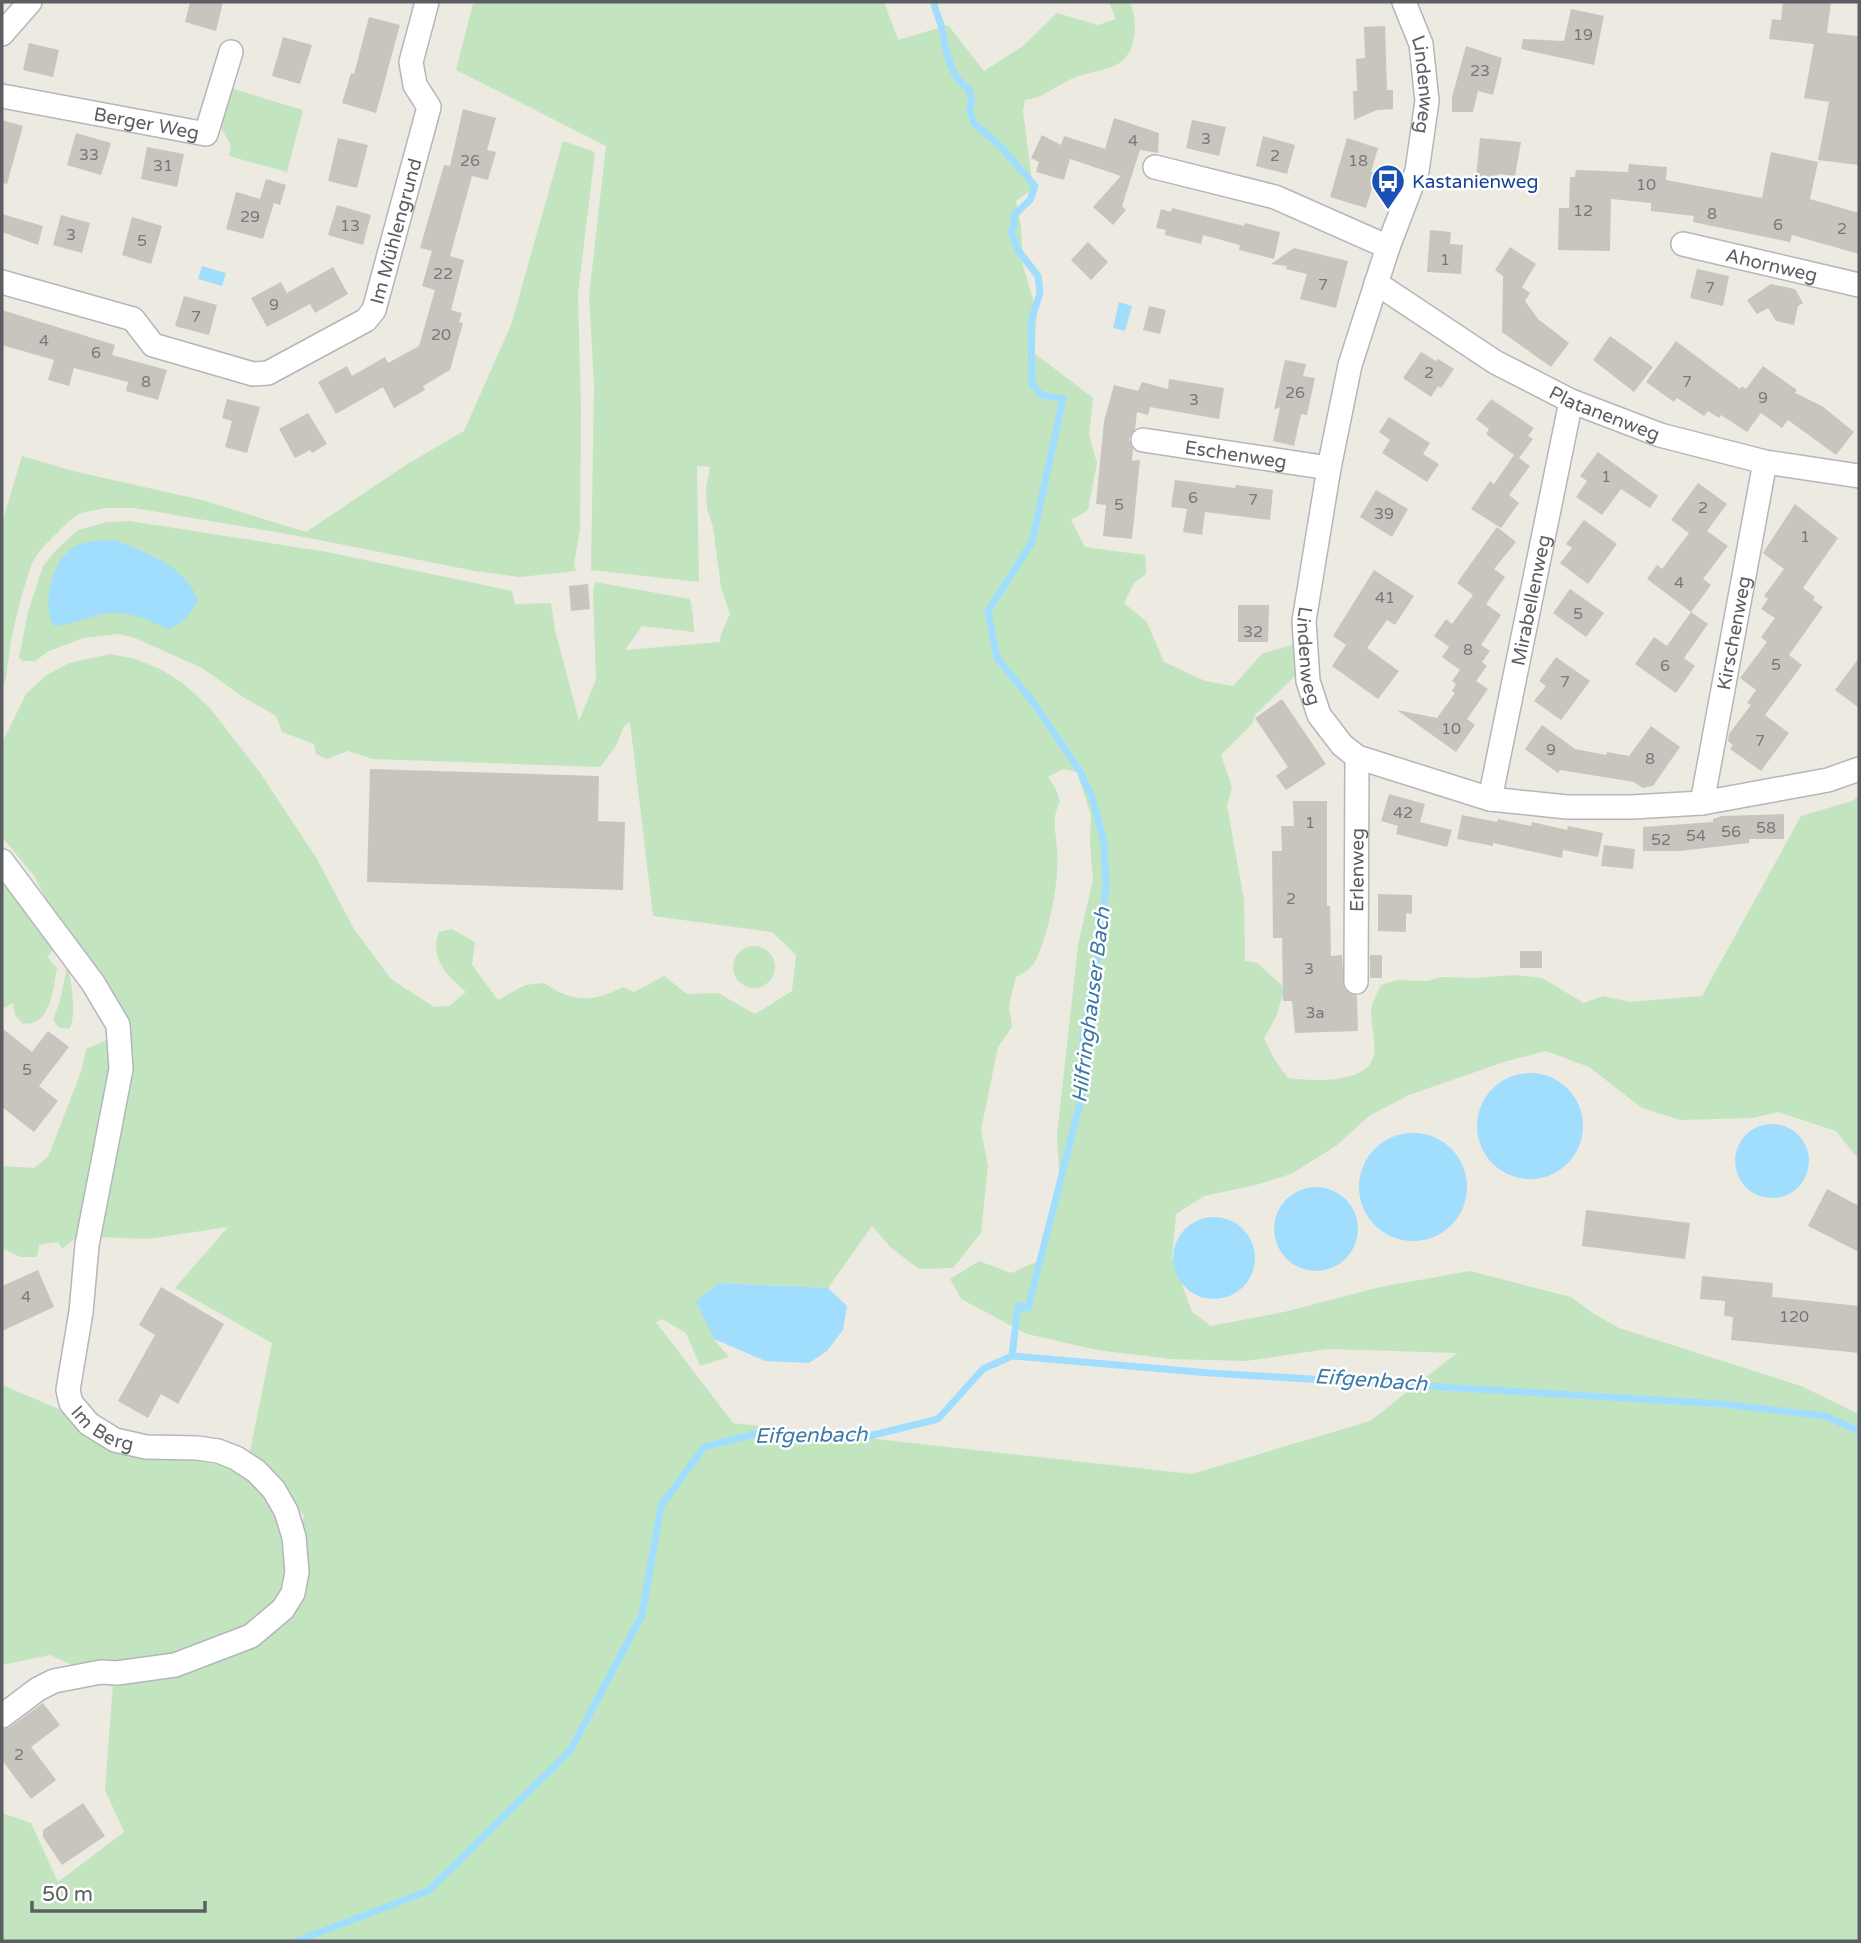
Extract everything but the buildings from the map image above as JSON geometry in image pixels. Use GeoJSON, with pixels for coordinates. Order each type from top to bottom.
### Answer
{"type":"FeatureCollection","features":[{"type":"Feature","properties":{"kind":"street"},"geometry":{"type":"LineString","coordinates":[[2,34],[30,2]]}},
{"type":"Feature","properties":{"kind":"street","name":"Im Mühlengrund"},"geometry":{"type":"LineString","coordinates":[[2,282],[133,319],[153,345],[253,374],[268,373],[366,320],[374,310],[429,107],[415,85],[411,61],[427,2]]}},
{"type":"Feature","properties":{"kind":"street","name":"Lindenweg"},"geometry":{"type":"LineString","coordinates":[[1404,2],[1421,44],[1427,101],[1417,171],[1388,247],[1350,365],[1329,468],[1304,621],[1308,681],[1319,715],[1342,746],[1357,757],[1490,799],[1567,807],[1702,803],[1828,780],[1859,769]]}},
{"type":"Feature","properties":{"kind":"street","name":"Berger Weg"},"geometry":{"type":"LineString","coordinates":[[2,96],[206,134],[231,52]]}},
{"type":"Feature","properties":{"kind":"street"},"geometry":{"type":"LineString","coordinates":[[1155,167],[1275,197],[1388,247]]}},
{"type":"Feature","properties":{"kind":"street","name":"Ahornweg"},"geometry":{"type":"LineString","coordinates":[[1684,244],[1859,285]]}},
{"type":"Feature","properties":{"kind":"street","name":"Platanenweg"},"geometry":{"type":"LineString","coordinates":[[1377,283],[1495,362],[1570,401],[1660,435],[1765,462],[1859,476]]}},
{"type":"Feature","properties":{"kind":"street","name":"Mirabellenweg"},"geometry":{"type":"LineString","coordinates":[[1490,799],[1570,401]]}},
{"type":"Feature","properties":{"kind":"street","name":"Eschenweg"},"geometry":{"type":"LineString","coordinates":[[1143,440],[1329,468]]}},
{"type":"Feature","properties":{"kind":"street","name":"Kirschenweg"},"geometry":{"type":"LineString","coordinates":[[1702,803],[1765,462]]}},
{"type":"Feature","properties":{"kind":"street","name":"Erlenweg"},"geometry":{"type":"LineString","coordinates":[[1356,982],[1357,757]]}},
{"type":"Feature","properties":{"kind":"street","name":"Im Berg"},"geometry":{"type":"LineString","coordinates":[[2,862],[93,983],[118,1025],[121,1069],[87,1245],[81,1312],[68,1390],[71,1403],[89,1424],[115,1440],[146,1447],[218,1451],[236,1458],[256,1471],[274,1489],[286,1511],[294,1537],[297,1572],[293,1593],[283,1609],[251,1636],[176,1665],[117,1673],[101,1672],[54,1681],[38,1689],[2,1716]]}},
{"type":"Feature","properties":{"kind":"green space"},"geometry":{"type":"Polygon","coordinates":[[[884,2],[898,40],[948,25],[984,71],[1023,46],[1057,13],[1098,25],[1116,19],[1109,2],[1130,2],[1134,18],[1134,36],[1129,53],[1123,60],[1116,65],[1074,78],[1043,95],[1025,100],[1023,111],[1033,189],[1016,201],[1021,226],[1023,266],[1037,312],[1034,353],[1093,398],[1089,435],[1097,463],[1088,510],[1071,520],[1085,547],[1145,555],[1146,574],[1134,583],[1124,603],[1147,622],[1164,662],[1205,681],[1233,686],[1262,654],[1294,644],[1298,673],[1255,715],[1252,724],[1221,755],[1232,787],[1227,805],[1244,900],[1245,961],[1257,963],[1285,988],[1276,1017],[1264,1038],[1288,1078],[1338,1079],[1362,1071],[1370,1064],[1374,1054],[1372,1005],[1381,985],[1397,980],[1427,981],[1441,977],[1515,975],[1542,978],[1584,1003],[1603,996],[1630,1002],[1702,996],[1801,816],[1852,801],[1859,796],[1859,1160],[1836,1131],[1778,1112],[1752,1118],[1680,1120],[1642,1108],[1589,1067],[1546,1051],[1504,1062],[1409,1095],[1369,1116],[1336,1146],[1291,1174],[1204,1196],[1176,1214],[1172,1257],[1192,1312],[1211,1326],[1284,1312],[1380,1287],[1470,1271],[1571,1297],[1619,1328],[1801,1386],[1859,1414],[1859,1941],[2,1941],[2,1813],[31,1823],[58,1882],[124,1832],[105,1790],[113,1684],[50,1655],[2,1665],[2,1385],[59,1409],[84,1434],[227,1467],[242,1473],[266,1495],[282,1527],[290,1559],[284,1586],[275,1607],[245,1628],[197,1671],[255,1641],[277,1623],[304,1516],[250,1451],[272,1343],[175,1288],[228,1227],[148,1239],[94,1237],[128,1067],[35,877],[2,837],[2,743],[26,694],[45,676],[69,663],[110,654],[136,659],[162,670],[184,684],[210,708],[261,774],[317,859],[354,929],[391,979],[434,1007],[449,1006],[466,992],[446,973],[436,950],[439,932],[452,929],[475,942],[472,965],[498,1000],[525,985],[544,983],[564,994],[582,998],[602,996],[623,987],[634,992],[664,976],[687,994],[718,993],[755,1014],[792,991],[796,955],[772,932],[653,916],[630,722],[624,726],[616,746],[600,767],[373,759],[348,751],[326,759],[316,754],[314,744],[282,732],[276,716],[202,668],[135,638],[119,634],[83,638],[49,651],[35,661],[23,661],[19,658],[28,612],[43,566],[78,530],[107,522],[130,521],[327,552],[512,591],[515,604],[551,603],[555,630],[579,721],[596,679],[593,592],[595,582],[690,599],[694,632],[642,626],[625,650],[720,642],[730,614],[721,587],[713,527],[707,509],[706,488],[710,467],[697,466],[699,582],[591,570],[594,385],[589,296],[606,146],[456,70],[473,4],[884,2]],[[1063,769],[1048,777],[1060,802],[1055,819],[1055,890],[1045,935],[1036,960],[1028,970],[1016,977],[1009,1005],[1012,1027],[998,1047],[981,1130],[988,1166],[981,1233],[953,1268],[919,1269],[891,1248],[872,1226],[828,1288],[719,1283],[714,1339],[729,1357],[700,1366],[686,1333],[662,1319],[656,1322],[733,1423],[1192,1474],[1370,1421],[1457,1353],[1328,1349],[1246,1361],[1170,1359],[1097,1350],[1027,1334],[961,1299],[950,1279],[979,1261],[1011,1273],[1043,1259],[1060,1190],[1057,1135],[1078,945],[1093,879],[1091,815],[1077,772],[1063,769]]]}},
{"type":"Feature","properties":{"kind":"green space"},"geometry":{"type":"Polygon","coordinates":[[[230,88],[303,110],[287,172],[229,156],[231,146],[220,126],[230,88]]]}},
{"type":"Feature","properties":{"kind":"green space"},"geometry":{"type":"Polygon","coordinates":[[[563,141],[595,152],[578,294],[581,411],[580,530],[574,564],[576,571],[520,577],[475,571],[304,537],[134,508],[105,508],[81,513],[69,521],[41,549],[32,563],[21,598],[2,688],[2,523],[22,456],[73,471],[202,500],[306,532],[409,463],[464,431],[511,325],[563,141]]]}},
{"type":"Feature","properties":{"kind":"green space"},"geometry":{"type":"Polygon","coordinates":[[[2,873],[56,947],[47,957],[57,968],[49,1006],[41,1018],[32,1023],[23,1024],[15,1015],[13,1003],[2,1009],[2,873]]]}},
{"type":"Feature","properties":{"kind":"green space"},"geometry":{"type":"Polygon","coordinates":[[[754,946],[769,952],[775,967],[769,982],[754,988],[739,982],[733,967],[739,952],[754,946]]]}},
{"type":"Feature","properties":{"kind":"green space"},"geometry":{"type":"Polygon","coordinates":[[[67,967],[73,1008],[69,1029],[58,1027],[53,1019],[67,967]]]}},
{"type":"Feature","properties":{"kind":"green space"},"geometry":{"type":"Polygon","coordinates":[[[111,1038],[115,1071],[82,1233],[62,1249],[58,1242],[39,1245],[37,1257],[20,1257],[2,1248],[2,1166],[34,1168],[48,1157],[81,1072],[86,1049],[111,1038]]]}},
{"type":"Feature","properties":{"kind":"water"},"geometry":{"type":"Polygon","coordinates":[[[202,266],[226,273],[222,286],[198,279],[202,266]]]}},
{"type":"Feature","properties":{"kind":"water"},"geometry":{"type":"Polygon","coordinates":[[[1119,302],[1132,306],[1125,331],[1113,328],[1119,302]]]}},
{"type":"Feature","properties":{"kind":"water"},"geometry":{"type":"Polygon","coordinates":[[[115,540],[163,562],[183,577],[198,599],[190,613],[169,629],[132,615],[117,613],[54,626],[50,617],[49,594],[51,582],[61,560],[81,544],[115,540]]]}},
{"type":"Feature","properties":{"kind":"water"},"geometry":{"type":"Polygon","coordinates":[[[1530,1073],[1550,1077],[1568,1088],[1579,1106],[1583,1126],[1579,1146],[1568,1164],[1550,1175],[1530,1179],[1510,1175],[1492,1164],[1481,1146],[1477,1126],[1481,1106],[1492,1088],[1510,1077],[1530,1073]]]}},
{"type":"Feature","properties":{"kind":"water"},"geometry":{"type":"Polygon","coordinates":[[[1765,1124],[1779,1124],[1793,1130],[1803,1140],[1809,1161],[1803,1182],[1793,1192],[1779,1198],[1765,1198],[1751,1192],[1741,1182],[1735,1168],[1735,1154],[1741,1140],[1751,1130],[1765,1124]]]}},
{"type":"Feature","properties":{"kind":"water"},"geometry":{"type":"Polygon","coordinates":[[[1413,1133],[1434,1137],[1451,1149],[1463,1166],[1467,1187],[1463,1208],[1451,1225],[1434,1237],[1413,1241],[1392,1237],[1375,1225],[1363,1208],[1359,1187],[1363,1166],[1375,1149],[1392,1137],[1413,1133]]]}},
{"type":"Feature","properties":{"kind":"water"},"geometry":{"type":"Polygon","coordinates":[[[1308,1187],[1324,1187],[1340,1194],[1351,1205],[1358,1221],[1355,1245],[1346,1259],[1324,1271],[1308,1271],[1292,1264],[1281,1253],[1274,1237],[1274,1221],[1281,1205],[1292,1194],[1308,1187]]]}},
{"type":"Feature","properties":{"kind":"water"},"geometry":{"type":"Polygon","coordinates":[[[1206,1217],[1222,1217],[1237,1224],[1248,1235],[1255,1250],[1252,1274],[1243,1287],[1222,1299],[1206,1299],[1191,1292],[1180,1281],[1173,1266],[1173,1250],[1180,1235],[1191,1224],[1206,1217]]]}},
{"type":"Feature","properties":{"kind":"water"},"geometry":{"type":"Polygon","coordinates":[[[719,1283],[828,1288],[847,1306],[843,1330],[827,1351],[809,1363],[765,1361],[714,1339],[696,1301],[719,1283]]]}},
{"type":"Feature","properties":{"kind":"waterway","name":"Hilfringhauser Bach"},"geometry":{"type":"LineString","coordinates":[[934,2],[953,70],[962,84],[969,89],[972,103],[969,109],[974,123],[1001,147],[1035,186],[1030,200],[1014,215],[1011,232],[1018,250],[1038,276],[1040,293],[1031,321],[1032,384],[1041,395],[1063,399],[1032,542],[988,611],[997,658],[1033,702],[1080,771],[1092,797],[1104,842],[1106,885],[1100,944],[1083,1034],[1084,1088],[1028,1308],[1018,1306],[1012,1356]]}},
{"type":"Feature","properties":{"kind":"waterway","name":"Eifgenbach"},"geometry":{"type":"LineString","coordinates":[[297,1941],[428,1891],[570,1751],[642,1615],[661,1506],[704,1447],[763,1432],[865,1437],[938,1419],[983,1369],[1012,1356],[1210,1373],[1723,1404],[1825,1416],[1859,1431]]}},
{"type":"Feature","properties":{"kind":"place","name":"Kastanienweg"},"geometry":{"type":"Point","coordinates":[1388,211]}}]}
